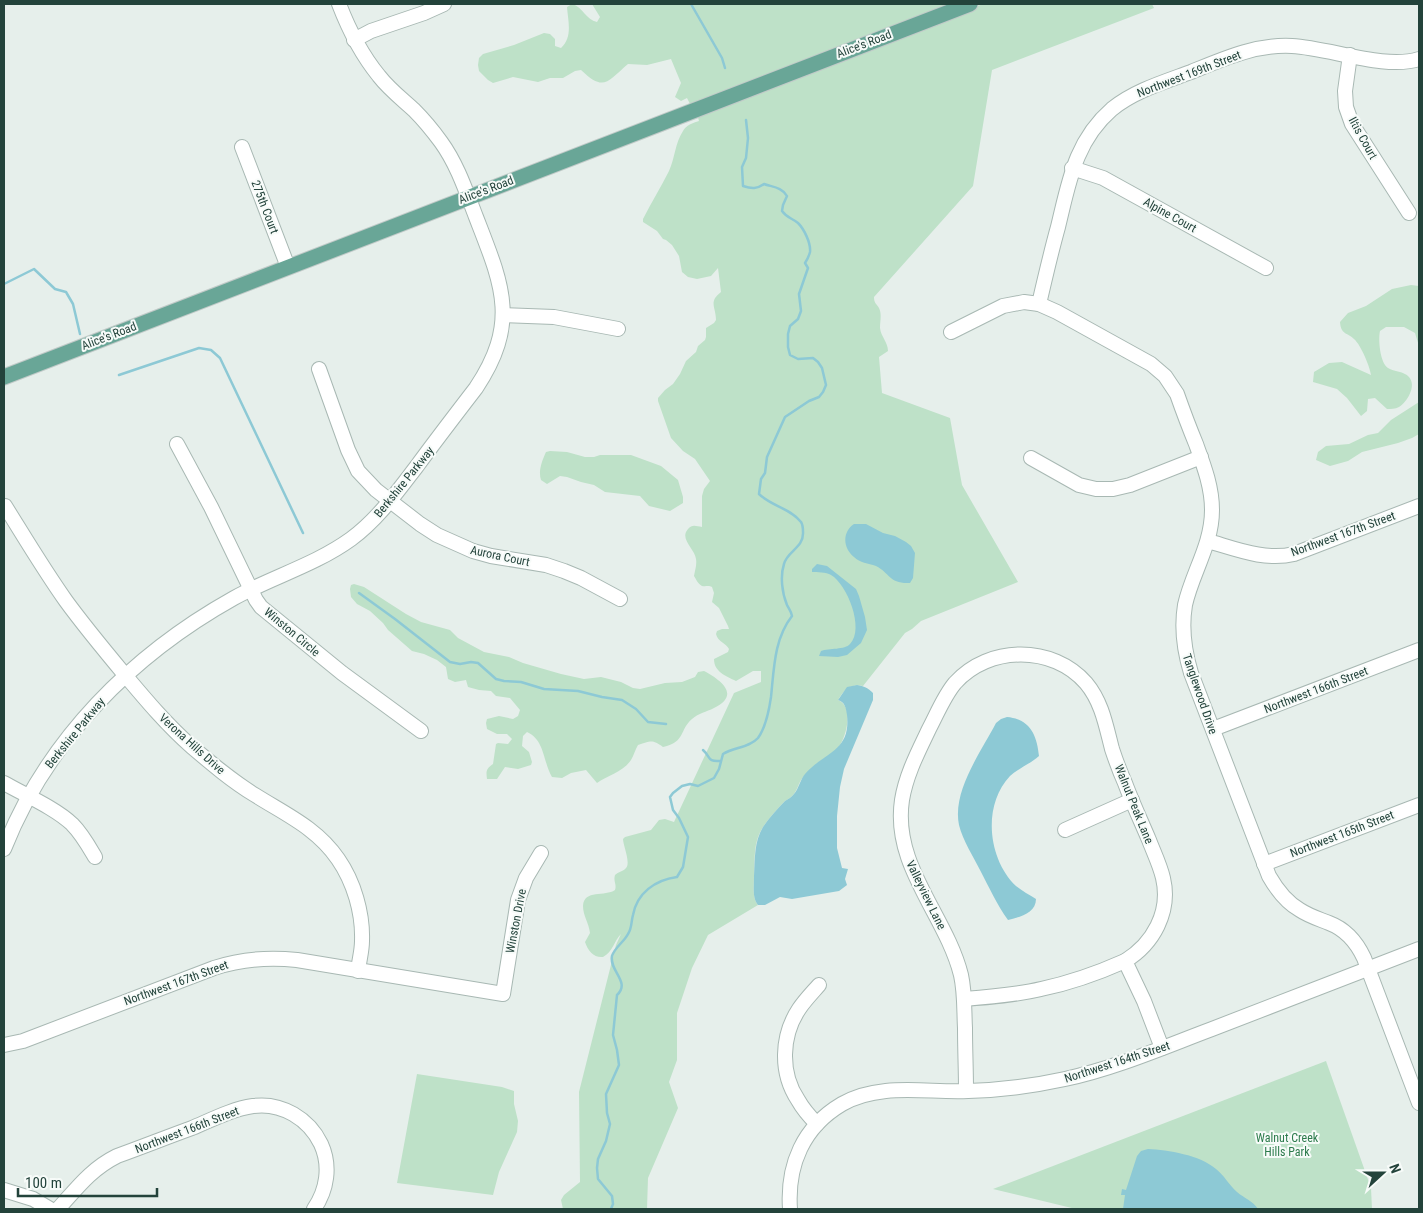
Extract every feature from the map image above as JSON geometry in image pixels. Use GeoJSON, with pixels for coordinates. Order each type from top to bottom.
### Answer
{"type":"FeatureCollection","features":[{"type":"Feature","properties":{"kind":"main road","name":"Alice's Road"},"geometry":{"type":"LineString","coordinates":[[4,377],[468,196],[970,4]]}},
{"type":"Feature","properties":{"kind":"street","name":"Berkshire Parkway"},"geometry":{"type":"LineString","coordinates":[[4,849],[28,797],[51,760],[82,719],[105,695],[162,646],[218,607],[269,580],[319,559],[367,526],[390,501],[476,388],[487,372],[495,354],[503,315],[501,286],[468,196],[452,159],[424,120],[379,76],[354,40],[339,4]]}},
{"type":"Feature","properties":{"kind":"street"},"geometry":{"type":"LineString","coordinates":[[354,40],[371,31],[424,13],[444,4]]}},
{"type":"Feature","properties":{"kind":"street","name":"Northwest 169th Street"},"geometry":{"type":"LineString","coordinates":[[1039,304],[1072,168],[1088,136],[1099,122],[1127,99],[1142,91],[1227,57],[1258,49],[1290,46],[1308,47],[1397,63],[1419,59]]}},
{"type":"Feature","properties":{"kind":"street","name":"Iltis Court"},"geometry":{"type":"LineString","coordinates":[[1350,55],[1345,91],[1346,107],[1352,124],[1409,213]]}},
{"type":"Feature","properties":{"kind":"street","name":"275th Court"},"geometry":{"type":"LineString","coordinates":[[242,147],[288,267]]}},
{"type":"Feature","properties":{"kind":"street","name":"Alpine Court"},"geometry":{"type":"LineString","coordinates":[[1072,168],[1102,178],[1266,268]]}},
{"type":"Feature","properties":{"kind":"street"},"geometry":{"type":"LineString","coordinates":[[951,332],[1003,306],[1024,302],[1039,304]]}},
{"type":"Feature","properties":{"kind":"street","name":"Tanglewood Drive"},"geometry":{"type":"LineString","coordinates":[[1039,304],[1151,364],[1172,384],[1177,394],[1207,476],[1211,492],[1212,510],[1208,541],[1186,604],[1183,622],[1183,638],[1190,673],[1274,886],[1290,903],[1309,915],[1332,923],[1350,937],[1362,954],[1418,1097]]}},
{"type":"Feature","properties":{"kind":"street"},"geometry":{"type":"LineString","coordinates":[[503,315],[554,317],[618,329]]}},
{"type":"Feature","properties":{"kind":"street","name":"Aurora Court"},"geometry":{"type":"LineString","coordinates":[[319,369],[353,460],[366,481],[420,524],[454,544],[491,556],[546,565],[581,578],[620,598]]}},
{"type":"Feature","properties":{"kind":"street","name":"Winston Circle"},"geometry":{"type":"LineString","coordinates":[[177,444],[261,607],[342,673],[421,731]]}},
{"type":"Feature","properties":{"kind":"street"},"geometry":{"type":"LineString","coordinates":[[1031,458],[1079,485],[1096,489],[1113,489],[1201,457]]}},
{"type":"Feature","properties":{"kind":"street","name":"Verona Hills Drive"},"geometry":{"type":"LineString","coordinates":[[4,506],[66,601],[162,718],[196,751],[245,789],[309,828],[338,859],[351,883],[360,915],[362,942],[358,971]]}},
{"type":"Feature","properties":{"kind":"street","name":"Northwest 167th Street"},"geometry":{"type":"LineString","coordinates":[[1208,541],[1268,557],[1282,557],[1419,506]]}},
{"type":"Feature","properties":{"kind":"street","name":"Northwest 166th Street"},"geometry":{"type":"LineString","coordinates":[[1212,730],[1419,650]]}},
{"type":"Feature","properties":{"kind":"street","name":"Walnut Peak Lane"},"geometry":{"type":"LineString","coordinates":[[959,680],[973,669],[988,661],[1007,655],[1019,654],[1052,659],[1076,673],[1086,683],[1095,695],[1102,710],[1113,752],[1158,862],[1164,879],[1165,898],[1161,917],[1155,932],[1142,949],[1125,961],[1106,970],[1040,990],[964,999]]}},
{"type":"Feature","properties":{"kind":"street","name":"Valleyview Lane"},"geometry":{"type":"LineString","coordinates":[[959,680],[949,691],[912,766],[904,792],[901,820],[906,853],[912,871],[947,938],[961,976],[964,999],[966,1091]]}},
{"type":"Feature","properties":{"kind":"street"},"geometry":{"type":"LineString","coordinates":[[4,783],[59,814],[71,823],[85,840],[95,857]]}},
{"type":"Feature","properties":{"kind":"street"},"geometry":{"type":"LineString","coordinates":[[1065,830],[1132,800]]}},
{"type":"Feature","properties":{"kind":"street","name":"Northwest 165th Street"},"geometry":{"type":"LineString","coordinates":[[1264,864],[1419,805]]}},
{"type":"Feature","properties":{"kind":"street","name":"Winston Drive"},"geometry":{"type":"LineString","coordinates":[[503,994],[518,900],[526,878],[541,853]]}},
{"type":"Feature","properties":{"kind":"street","name":"Northwest 164th Street"},"geometry":{"type":"LineString","coordinates":[[790,1209],[790,1186],[796,1158],[802,1144],[817,1124],[828,1114],[859,1096],[876,1092],[966,1091],[1030,1086],[1067,1079],[1162,1048],[1419,949]]}},
{"type":"Feature","properties":{"kind":"street","name":"Northwest 167th Street"},"geometry":{"type":"LineString","coordinates":[[4,1046],[23,1041],[231,963],[249,960],[285,959],[503,994]]}},
{"type":"Feature","properties":{"kind":"street"},"geometry":{"type":"LineString","coordinates":[[1125,961],[1162,1048]]}},
{"type":"Feature","properties":{"kind":"street"},"geometry":{"type":"LineString","coordinates":[[817,1124],[797,1100],[792,1090],[787,1074],[785,1056],[788,1033],[793,1020],[804,1002],[819,985]]}},
{"type":"Feature","properties":{"kind":"street","name":"Northwest 166th Street"},"geometry":{"type":"LineString","coordinates":[[58,1209],[87,1177],[117,1156],[252,1106],[283,1109],[293,1114],[309,1127],[322,1146],[327,1167],[326,1179],[321,1196],[314,1209]]}},
{"type":"Feature","properties":{"kind":"street"},"geometry":{"type":"LineString","coordinates":[[4,1190],[33,1199],[50,1209]]}},
{"type":"Feature","properties":{"kind":"green space"},"geometry":{"type":"Polygon","coordinates":[[[572,4],[590,19],[597,22],[600,17],[592,4],[956,4],[691,106],[687,98],[681,101],[675,97],[681,83],[671,59],[647,65],[628,64],[610,80],[600,83],[581,70],[575,71],[563,78],[550,78],[538,82],[513,77],[493,83],[479,71],[479,58],[483,54],[514,45],[544,33],[550,34],[555,39],[555,46],[561,48],[565,44],[568,34],[567,7],[572,4]]]}},
{"type":"Feature","properties":{"kind":"green space"},"geometry":{"type":"Polygon","coordinates":[[[983,4],[1152,4],[1154,8],[992,70],[973,186],[874,297],[880,310],[880,328],[888,351],[879,357],[882,393],[950,418],[962,485],[1018,582],[921,621],[905,633],[863,686],[851,687],[845,690],[838,700],[846,708],[847,715],[846,729],[841,743],[836,751],[805,774],[793,795],[776,810],[760,833],[755,851],[754,884],[754,895],[758,905],[708,935],[692,968],[677,1013],[677,1060],[669,1082],[678,1108],[648,1178],[647,1209],[563,1209],[561,1200],[564,1195],[580,1182],[579,1092],[616,945],[621,934],[603,957],[592,953],[585,942],[590,933],[583,910],[584,901],[591,895],[615,890],[615,875],[627,866],[623,839],[625,837],[651,830],[659,820],[665,819],[674,822],[734,693],[761,682],[761,671],[753,671],[736,681],[721,673],[716,667],[714,659],[728,652],[729,649],[718,639],[717,631],[729,629],[719,608],[712,602],[714,593],[712,587],[702,586],[694,576],[696,559],[685,536],[691,526],[702,527],[702,496],[704,489],[710,481],[695,459],[683,451],[671,438],[658,401],[658,398],[673,384],[680,374],[686,361],[705,340],[706,328],[716,320],[714,302],[721,292],[718,268],[711,276],[697,279],[688,277],[682,272],[679,256],[672,245],[663,239],[657,231],[643,222],[643,219],[669,171],[680,136],[686,127],[699,121],[697,114],[983,4]]]}},
{"type":"Feature","properties":{"kind":"green space"},"geometry":{"type":"Polygon","coordinates":[[[1411,285],[1419,286],[1419,346],[1415,333],[1404,327],[1386,327],[1380,331],[1379,339],[1381,356],[1385,365],[1409,377],[1412,385],[1410,394],[1402,405],[1393,409],[1387,409],[1375,398],[1368,399],[1367,411],[1361,416],[1337,389],[1313,382],[1314,372],[1329,363],[1342,362],[1371,375],[1359,346],[1354,339],[1343,331],[1340,322],[1348,313],[1366,306],[1392,289],[1411,285]]]}},
{"type":"Feature","properties":{"kind":"green space"},"geometry":{"type":"Polygon","coordinates":[[[1419,402],[1419,434],[1412,438],[1362,452],[1348,461],[1330,466],[1316,460],[1318,452],[1326,446],[1349,444],[1368,435],[1378,433],[1391,420],[1419,402]]]}},
{"type":"Feature","properties":{"kind":"green space"},"geometry":{"type":"Polygon","coordinates":[[[546,452],[567,452],[585,457],[631,455],[661,466],[678,480],[683,503],[670,511],[649,506],[640,496],[605,492],[594,485],[560,476],[547,484],[541,480],[540,470],[546,452]]]}},
{"type":"Feature","properties":{"kind":"green space"},"geometry":{"type":"Polygon","coordinates":[[[351,585],[364,587],[421,622],[450,630],[458,638],[484,652],[509,657],[561,674],[584,679],[601,677],[640,689],[665,683],[682,682],[695,677],[698,672],[704,671],[722,683],[726,688],[726,698],[714,708],[692,719],[679,739],[670,745],[663,747],[656,743],[646,742],[638,745],[628,764],[597,783],[586,770],[571,773],[562,778],[552,777],[537,740],[527,732],[523,736],[522,746],[529,752],[531,765],[518,769],[505,767],[497,779],[487,779],[487,770],[493,764],[496,744],[508,744],[512,739],[507,734],[497,734],[487,729],[487,719],[499,716],[513,719],[518,716],[520,710],[510,698],[496,696],[491,691],[468,687],[466,680],[455,682],[448,679],[446,667],[437,660],[412,651],[370,611],[357,604],[351,597],[350,589],[351,585]]]}},
{"type":"Feature","properties":{"kind":"green space","name":"Walnut Creek Hills Park"},"geometry":{"type":"Polygon","coordinates":[[[1326,1061],[1371,1188],[1372,1209],[1076,1209],[993,1189],[1326,1061]]]}},
{"type":"Feature","properties":{"kind":"green space"},"geometry":{"type":"Polygon","coordinates":[[[417,1074],[502,1087],[514,1091],[514,1104],[518,1121],[517,1132],[499,1172],[493,1195],[397,1183],[417,1074]]]}},
{"type":"Feature","properties":{"kind":"water"},"geometry":{"type":"Polygon","coordinates":[[[854,524],[866,524],[883,533],[895,536],[911,546],[915,553],[913,578],[910,583],[894,580],[881,569],[859,561],[850,553],[845,540],[847,531],[854,524]]]}},
{"type":"Feature","properties":{"kind":"water"},"geometry":{"type":"Polygon","coordinates":[[[817,564],[827,566],[856,589],[859,596],[867,630],[861,643],[847,655],[838,657],[819,656],[821,651],[848,646],[854,637],[856,628],[852,607],[843,587],[831,575],[812,572],[812,569],[817,564]]]}},
{"type":"Feature","properties":{"kind":"water"},"geometry":{"type":"Polygon","coordinates":[[[857,685],[866,687],[871,691],[873,693],[873,700],[844,769],[840,787],[837,816],[837,848],[842,868],[848,869],[845,879],[847,885],[839,891],[792,899],[780,897],[765,905],[758,905],[754,895],[754,876],[760,833],[773,814],[794,794],[805,774],[835,750],[845,737],[847,727],[846,708],[838,700],[847,687],[857,685]]]}},
{"type":"Feature","properties":{"kind":"water"},"geometry":{"type":"Polygon","coordinates":[[[1007,717],[1021,721],[1031,729],[1039,756],[1010,776],[1001,788],[995,802],[992,817],[994,847],[999,862],[1016,886],[1036,899],[1030,911],[1022,916],[1008,920],[966,843],[959,825],[958,812],[960,799],[969,772],[996,723],[1007,717]]]}},
{"type":"Feature","properties":{"kind":"water"},"geometry":{"type":"Polygon","coordinates":[[[1148,1149],[1184,1154],[1209,1164],[1219,1171],[1237,1192],[1258,1209],[1123,1209],[1125,1195],[1121,1195],[1122,1189],[1126,1190],[1137,1156],[1141,1151],[1148,1149]]]}},
{"type":"Feature","properties":{"kind":"waterway"},"geometry":{"type":"LineString","coordinates":[[691,4],[722,58],[725,68]]}},
{"type":"Feature","properties":{"kind":"waterway"},"geometry":{"type":"LineString","coordinates":[[611,1209],[613,1204],[612,1196],[598,1179],[597,1168],[598,1159],[606,1141],[610,1124],[607,1113],[606,1094],[619,1065],[613,1035],[617,995],[622,986],[613,967],[612,956],[629,932],[638,900],[654,885],[677,877],[683,867],[688,837],[673,810],[670,797],[682,786],[690,784],[698,786],[714,778],[719,769],[723,754],[746,746],[754,741],[761,734],[765,724],[778,644],[792,616],[783,590],[783,569],[788,556],[801,542],[803,527],[797,517],[759,494],[761,479],[765,473],[767,457],[785,417],[809,401],[819,397],[826,385],[822,368],[818,362],[813,358],[798,359],[790,355],[788,334],[790,326],[798,319],[801,311],[799,294],[808,268],[805,263],[810,252],[809,245],[807,236],[800,226],[782,211],[787,196],[785,193],[764,184],[754,188],[743,186],[742,167],[746,158],[748,138],[746,120]]}},
{"type":"Feature","properties":{"kind":"waterway"},"geometry":{"type":"LineString","coordinates":[[4,284],[34,269],[55,289],[66,292],[73,304],[80,334]]}},
{"type":"Feature","properties":{"kind":"waterway"},"geometry":{"type":"LineString","coordinates":[[119,375],[199,348],[211,350],[220,358],[303,533]]}},
{"type":"Feature","properties":{"kind":"waterway"},"geometry":{"type":"LineString","coordinates":[[359,593],[450,662],[460,664],[478,663],[496,679],[504,681],[521,682],[544,689],[578,691],[622,700],[636,709],[648,722],[666,724]]}},
{"type":"Feature","properties":{"kind":"waterway"},"geometry":{"type":"LineString","coordinates":[[703,750],[711,760],[720,761]]}}]}
